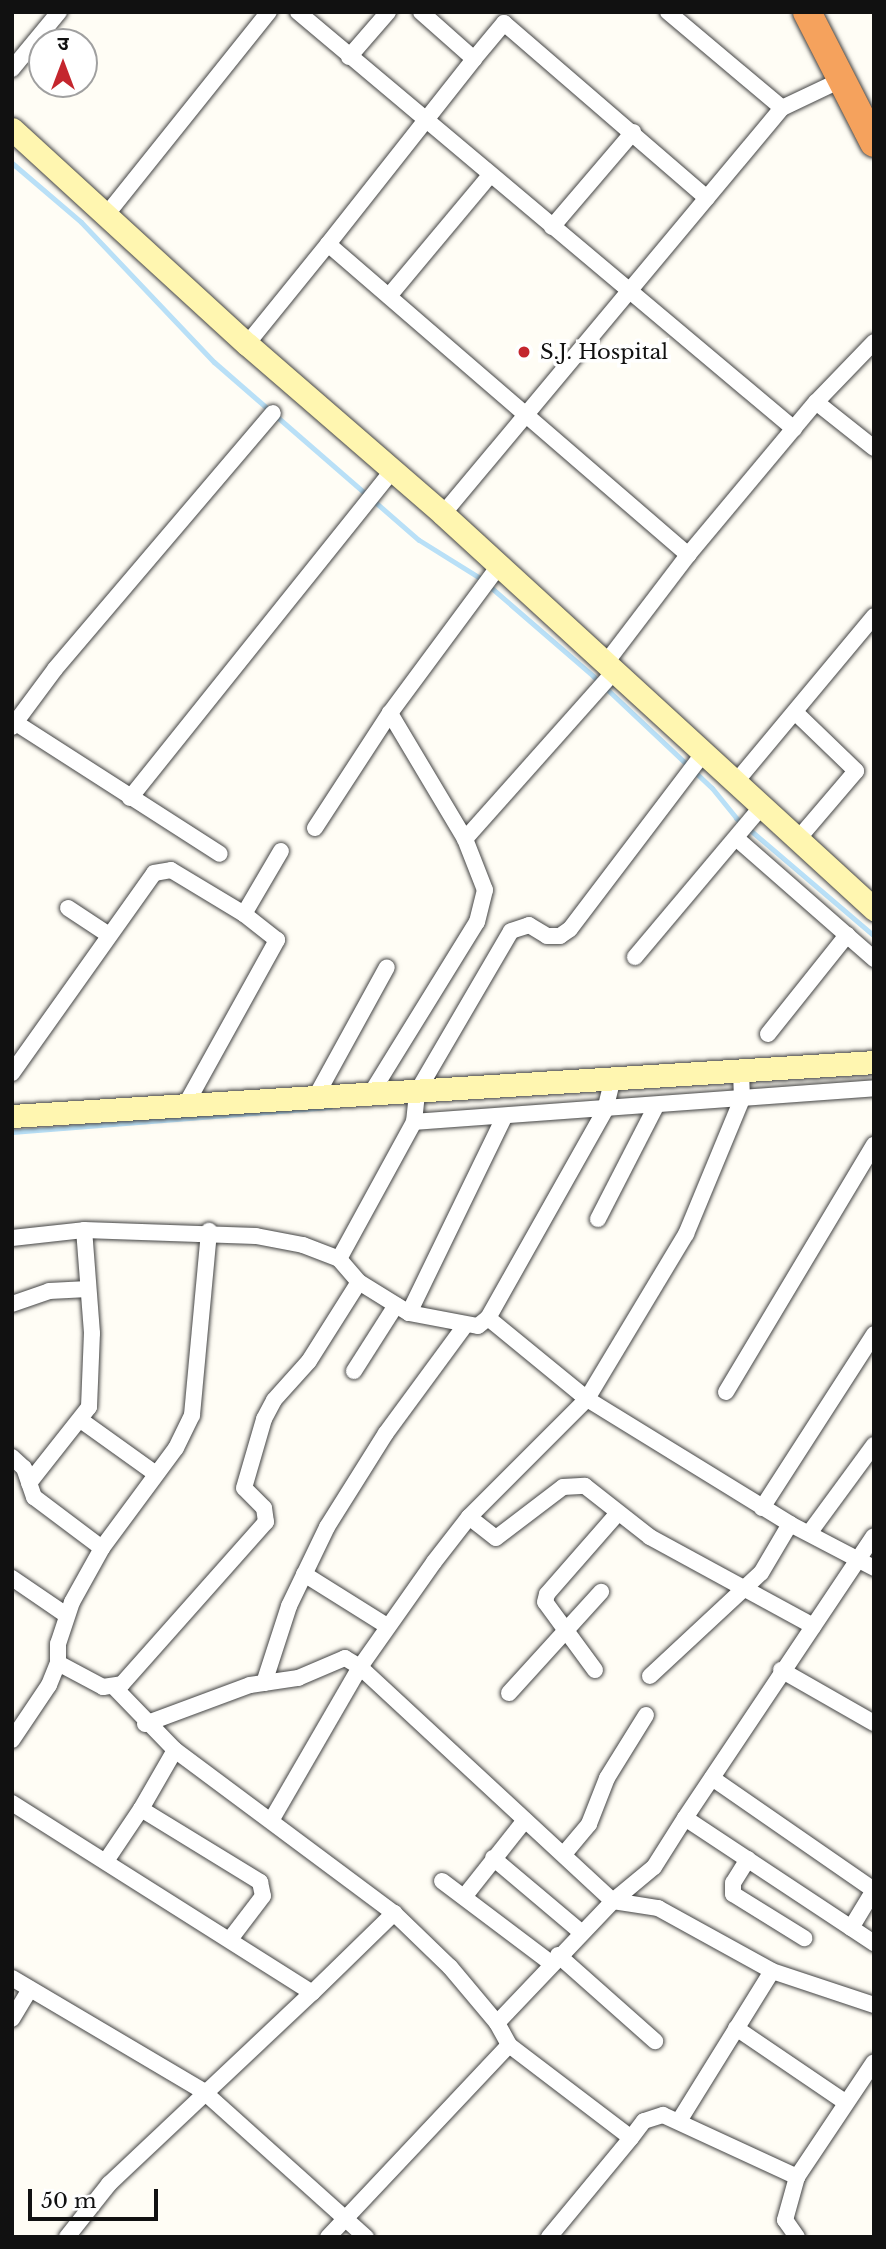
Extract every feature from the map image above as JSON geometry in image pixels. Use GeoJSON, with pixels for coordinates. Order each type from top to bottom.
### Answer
{"type":"FeatureCollection","features":[{"type":"Feature","properties":{"kind":"highway"},"geometry":{"type":"LineString","coordinates":[[807,12],[874,143]]}},
{"type":"Feature","properties":{"kind":"street"},"geometry":{"type":"LineString","coordinates":[[12,69],[59,12]]}},
{"type":"Feature","properties":{"kind":"street"},"geometry":{"type":"LineString","coordinates":[[107,214],[269,12]]}},
{"type":"Feature","properties":{"kind":"street"},"geometry":{"type":"LineString","coordinates":[[298,12],[426,123],[794,429]]}},
{"type":"Feature","properties":{"kind":"street"},"geometry":{"type":"LineString","coordinates":[[349,57],[388,12]]}},
{"type":"Feature","properties":{"kind":"street"},"geometry":{"type":"LineString","coordinates":[[421,12],[474,59]]}},
{"type":"Feature","properties":{"kind":"street"},"geometry":{"type":"LineString","coordinates":[[668,12],[782,108]]}},
{"type":"Feature","properties":{"kind":"street"},"geometry":{"type":"LineString","coordinates":[[247,344],[509,18],[707,198]]}},
{"type":"Feature","properties":{"kind":"street"},"geometry":{"type":"LineString","coordinates":[[443,514],[782,108],[841,80]]}},
{"type":"Feature","properties":{"kind":"street"},"geometry":{"type":"LineString","coordinates":[[12,129],[389,475],[443,514],[490,577],[606,676],[696,764],[735,783],[749,822],[847,935],[874,959]]}},
{"type":"Feature","properties":{"kind":"street"},"geometry":{"type":"LineString","coordinates":[[552,227],[633,132]]}},
{"type":"Feature","properties":{"kind":"street"},"geometry":{"type":"LineString","coordinates":[[389,296],[490,175]]}},
{"type":"Feature","properties":{"kind":"street"},"geometry":{"type":"LineString","coordinates":[[328,244],[688,555]]}},
{"type":"Feature","properties":{"kind":"street"},"geometry":{"type":"LineString","coordinates":[[465,839],[606,676],[688,555],[816,401],[874,342]]}},
{"type":"Feature","properties":{"kind":"street"},"geometry":{"type":"LineString","coordinates":[[816,401],[874,448]]}},
{"type":"Feature","properties":{"kind":"street"},"geometry":{"type":"LineString","coordinates":[[220,854],[14,725],[55,669],[273,413]]}},
{"type":"Feature","properties":{"kind":"street"},"geometry":{"type":"LineString","coordinates":[[130,798],[389,475]]}},
{"type":"Feature","properties":{"kind":"street"},"geometry":{"type":"LineString","coordinates":[[315,828],[390,713],[490,577]]}},
{"type":"Feature","properties":{"kind":"street"},"geometry":{"type":"LineString","coordinates":[[735,783],[874,616]]}},
{"type":"Feature","properties":{"kind":"street"},"geometry":{"type":"LineString","coordinates":[[795,712],[856,771],[797,839]]}},
{"type":"Feature","properties":{"kind":"street"},"geometry":{"type":"LineString","coordinates":[[370,1095],[483,905],[483,877],[465,839],[390,713]]}},
{"type":"Feature","properties":{"kind":"street"},"geometry":{"type":"LineString","coordinates":[[339,1259],[510,931],[529,925],[547,936],[560,936],[570,929],[696,764]]}},
{"type":"Feature","properties":{"kind":"street"},"geometry":{"type":"LineString","coordinates":[[749,822],[797,839],[874,909]]}},
{"type":"Feature","properties":{"kind":"street"},"geometry":{"type":"LineString","coordinates":[[635,957],[749,822]]}},
{"type":"Feature","properties":{"kind":"street"},"geometry":{"type":"LineString","coordinates":[[244,914],[281,851]]}},
{"type":"Feature","properties":{"kind":"street"},"geometry":{"type":"LineString","coordinates":[[12,1073],[109,935],[161,869],[172,870],[244,914],[277,940],[185,1106]]}},
{"type":"Feature","properties":{"kind":"street"},"geometry":{"type":"LineString","coordinates":[[68,908],[109,935]]}},
{"type":"Feature","properties":{"kind":"street"},"geometry":{"type":"LineString","coordinates":[[768,1034],[847,935]]}},
{"type":"Feature","properties":{"kind":"street"},"geometry":{"type":"LineString","coordinates":[[315,1098],[387,967]]}},
{"type":"Feature","properties":{"kind":"street"},"geometry":{"type":"LineString","coordinates":[[12,1116],[370,1095],[416,1109],[504,1117],[656,1106],[742,1085],[874,1062]]}},
{"type":"Feature","properties":{"kind":"street"},"geometry":{"type":"LineString","coordinates":[[416,1109],[612,1080],[874,1088]]}},
{"type":"Feature","properties":{"kind":"street"},"geometry":{"type":"LineString","coordinates":[[12,1238],[84,1230],[209,1231],[303,1245],[339,1259],[359,1282],[403,1309],[464,1327],[478,1326],[488,1318],[605,1110],[612,1080]]}},
{"type":"Feature","properties":{"kind":"street"},"geometry":{"type":"LineString","coordinates":[[272,1819],[360,1667],[387,1626],[469,1517],[587,1399],[686,1234],[742,1085]]}},
{"type":"Feature","properties":{"kind":"street"},"geometry":{"type":"LineString","coordinates":[[598,1219],[656,1106]]}},
{"type":"Feature","properties":{"kind":"street"},"geometry":{"type":"LineString","coordinates":[[354,1371],[403,1309],[504,1117]]}},
{"type":"Feature","properties":{"kind":"street"},"geometry":{"type":"LineString","coordinates":[[726,1392],[874,1144]]}},
{"type":"Feature","properties":{"kind":"street"},"geometry":{"type":"LineString","coordinates":[[29,1483],[82,1421],[93,1390],[84,1230]]}},
{"type":"Feature","properties":{"kind":"street"},"geometry":{"type":"LineString","coordinates":[[12,1740],[50,1685],[58,1663],[66,1615],[102,1548],[156,1474],[192,1415],[209,1231]]}},
{"type":"Feature","properties":{"kind":"street"},"geometry":{"type":"LineString","coordinates":[[58,1663],[103,1687],[122,1684],[266,1522],[264,1508],[244,1488],[264,1419],[274,1400],[309,1361],[359,1282]]}},
{"type":"Feature","properties":{"kind":"street"},"geometry":{"type":"LineString","coordinates":[[12,1304],[50,1291],[88,1289]]}},
{"type":"Feature","properties":{"kind":"street"},"geometry":{"type":"LineString","coordinates":[[488,1318],[587,1399],[762,1508],[874,1568]]}},
{"type":"Feature","properties":{"kind":"street"},"geometry":{"type":"LineString","coordinates":[[264,1682],[304,1574],[361,1470],[464,1327]]}},
{"type":"Feature","properties":{"kind":"street"},"geometry":{"type":"LineString","coordinates":[[762,1508],[874,1334]]}},
{"type":"Feature","properties":{"kind":"street"},"geometry":{"type":"LineString","coordinates":[[82,1421],[156,1474]]}},
{"type":"Feature","properties":{"kind":"street"},"geometry":{"type":"LineString","coordinates":[[810,1532],[874,1445]]}},
{"type":"Feature","properties":{"kind":"street"},"geometry":{"type":"LineString","coordinates":[[12,1457],[24,1468],[34,1497],[102,1548]]}},
{"type":"Feature","properties":{"kind":"street"},"geometry":{"type":"LineString","coordinates":[[469,1517],[489,1537],[504,1536],[572,1484],[585,1486],[617,1514],[742,1590],[813,1626]]}},
{"type":"Feature","properties":{"kind":"street"},"geometry":{"type":"LineString","coordinates":[[595,1670],[548,1610],[547,1594],[617,1514]]}},
{"type":"Feature","properties":{"kind":"street"},"geometry":{"type":"LineString","coordinates":[[650,1676],[761,1573],[790,1524]]}},
{"type":"Feature","properties":{"kind":"street"},"geometry":{"type":"LineString","coordinates":[[497,2023],[613,1900],[654,1867],[855,1559],[874,1536]]}},
{"type":"Feature","properties":{"kind":"street"},"geometry":{"type":"LineString","coordinates":[[304,1574],[387,1626]]}},
{"type":"Feature","properties":{"kind":"street"},"geometry":{"type":"LineString","coordinates":[[12,1578],[66,1615]]}},
{"type":"Feature","properties":{"kind":"street"},"geometry":{"type":"LineString","coordinates":[[509,1693],[601,1592]]}},
{"type":"Feature","properties":{"kind":"street"},"geometry":{"type":"LineString","coordinates":[[145,1724],[264,1682],[298,1678],[345,1658],[360,1667],[613,1900],[658,1908],[772,1970],[874,2005]]}},
{"type":"Feature","properties":{"kind":"street"},"geometry":{"type":"LineString","coordinates":[[782,1670],[874,1723]]}},
{"type":"Feature","properties":{"kind":"street"},"geometry":{"type":"LineString","coordinates":[[114,1687],[145,1724],[175,1750],[272,1819],[394,1913],[450,1967],[497,2023],[509,2045],[631,2138]]}},
{"type":"Feature","properties":{"kind":"street"},"geometry":{"type":"LineString","coordinates":[[564,1854],[589,1824],[607,1778],[646,1715]]}},
{"type":"Feature","properties":{"kind":"street"},"geometry":{"type":"LineString","coordinates":[[106,1861],[141,1809],[175,1750]]}},
{"type":"Feature","properties":{"kind":"street"},"geometry":{"type":"LineString","coordinates":[[712,1778],[874,1890],[851,1928]]}},
{"type":"Feature","properties":{"kind":"street"},"geometry":{"type":"LineString","coordinates":[[12,1803],[231,1938],[312,1993]]}},
{"type":"Feature","properties":{"kind":"street"},"geometry":{"type":"LineString","coordinates":[[141,1809],[260,1882],[262,1896],[231,1938]]}},
{"type":"Feature","properties":{"kind":"street"},"geometry":{"type":"LineString","coordinates":[[685,1818],[874,1943]]}},
{"type":"Feature","properties":{"kind":"street"},"geometry":{"type":"LineString","coordinates":[[464,1897],[525,1820]]}},
{"type":"Feature","properties":{"kind":"street"},"geometry":{"type":"LineString","coordinates":[[493,1858],[582,1932]]}},
{"type":"Feature","properties":{"kind":"street"},"geometry":{"type":"LineString","coordinates":[[748,1859],[733,1883],[733,1895],[804,1938]]}},
{"type":"Feature","properties":{"kind":"street"},"geometry":{"type":"LineString","coordinates":[[442,1881],[555,1959],[655,2041]]}},
{"type":"Feature","properties":{"kind":"street"},"geometry":{"type":"LineString","coordinates":[[67,2237],[109,2184],[203,2091],[312,1993],[394,1913]]}},
{"type":"Feature","properties":{"kind":"street"},"geometry":{"type":"LineString","coordinates":[[679,2120],[772,1970]]}},
{"type":"Feature","properties":{"kind":"street"},"geometry":{"type":"LineString","coordinates":[[12,1978],[203,2091],[366,2237]]}},
{"type":"Feature","properties":{"kind":"street"},"geometry":{"type":"LineString","coordinates":[[12,2019],[30,1989]]}},
{"type":"Feature","properties":{"kind":"street"},"geometry":{"type":"LineString","coordinates":[[736,2028],[845,2102]]}},
{"type":"Feature","properties":{"kind":"street"},"geometry":{"type":"LineString","coordinates":[[328,2237],[509,2045]]}},
{"type":"Feature","properties":{"kind":"street"},"geometry":{"type":"LineString","coordinates":[[797,2237],[785,2220],[797,2177],[874,2062]]}},
{"type":"Feature","properties":{"kind":"street"},"geometry":{"type":"LineString","coordinates":[[550,2236],[631,2138],[653,2116],[679,2120],[797,2177]]}},
{"type":"Feature","properties":{"kind":"waterway"},"geometry":{"type":"LineString","coordinates":[[12,163],[81,222],[214,362],[419,540],[480,578],[593,676],[712,788],[736,818],[874,936]]}},
{"type":"Feature","properties":{"kind":"waterway"},"geometry":{"type":"LineString","coordinates":[[12,1132],[330,1107]]}},
{"type":"Feature","properties":{"kind":"place","name":"S.J. Hospital"},"geometry":{"type":"Point","coordinates":[524,352]}}]}
